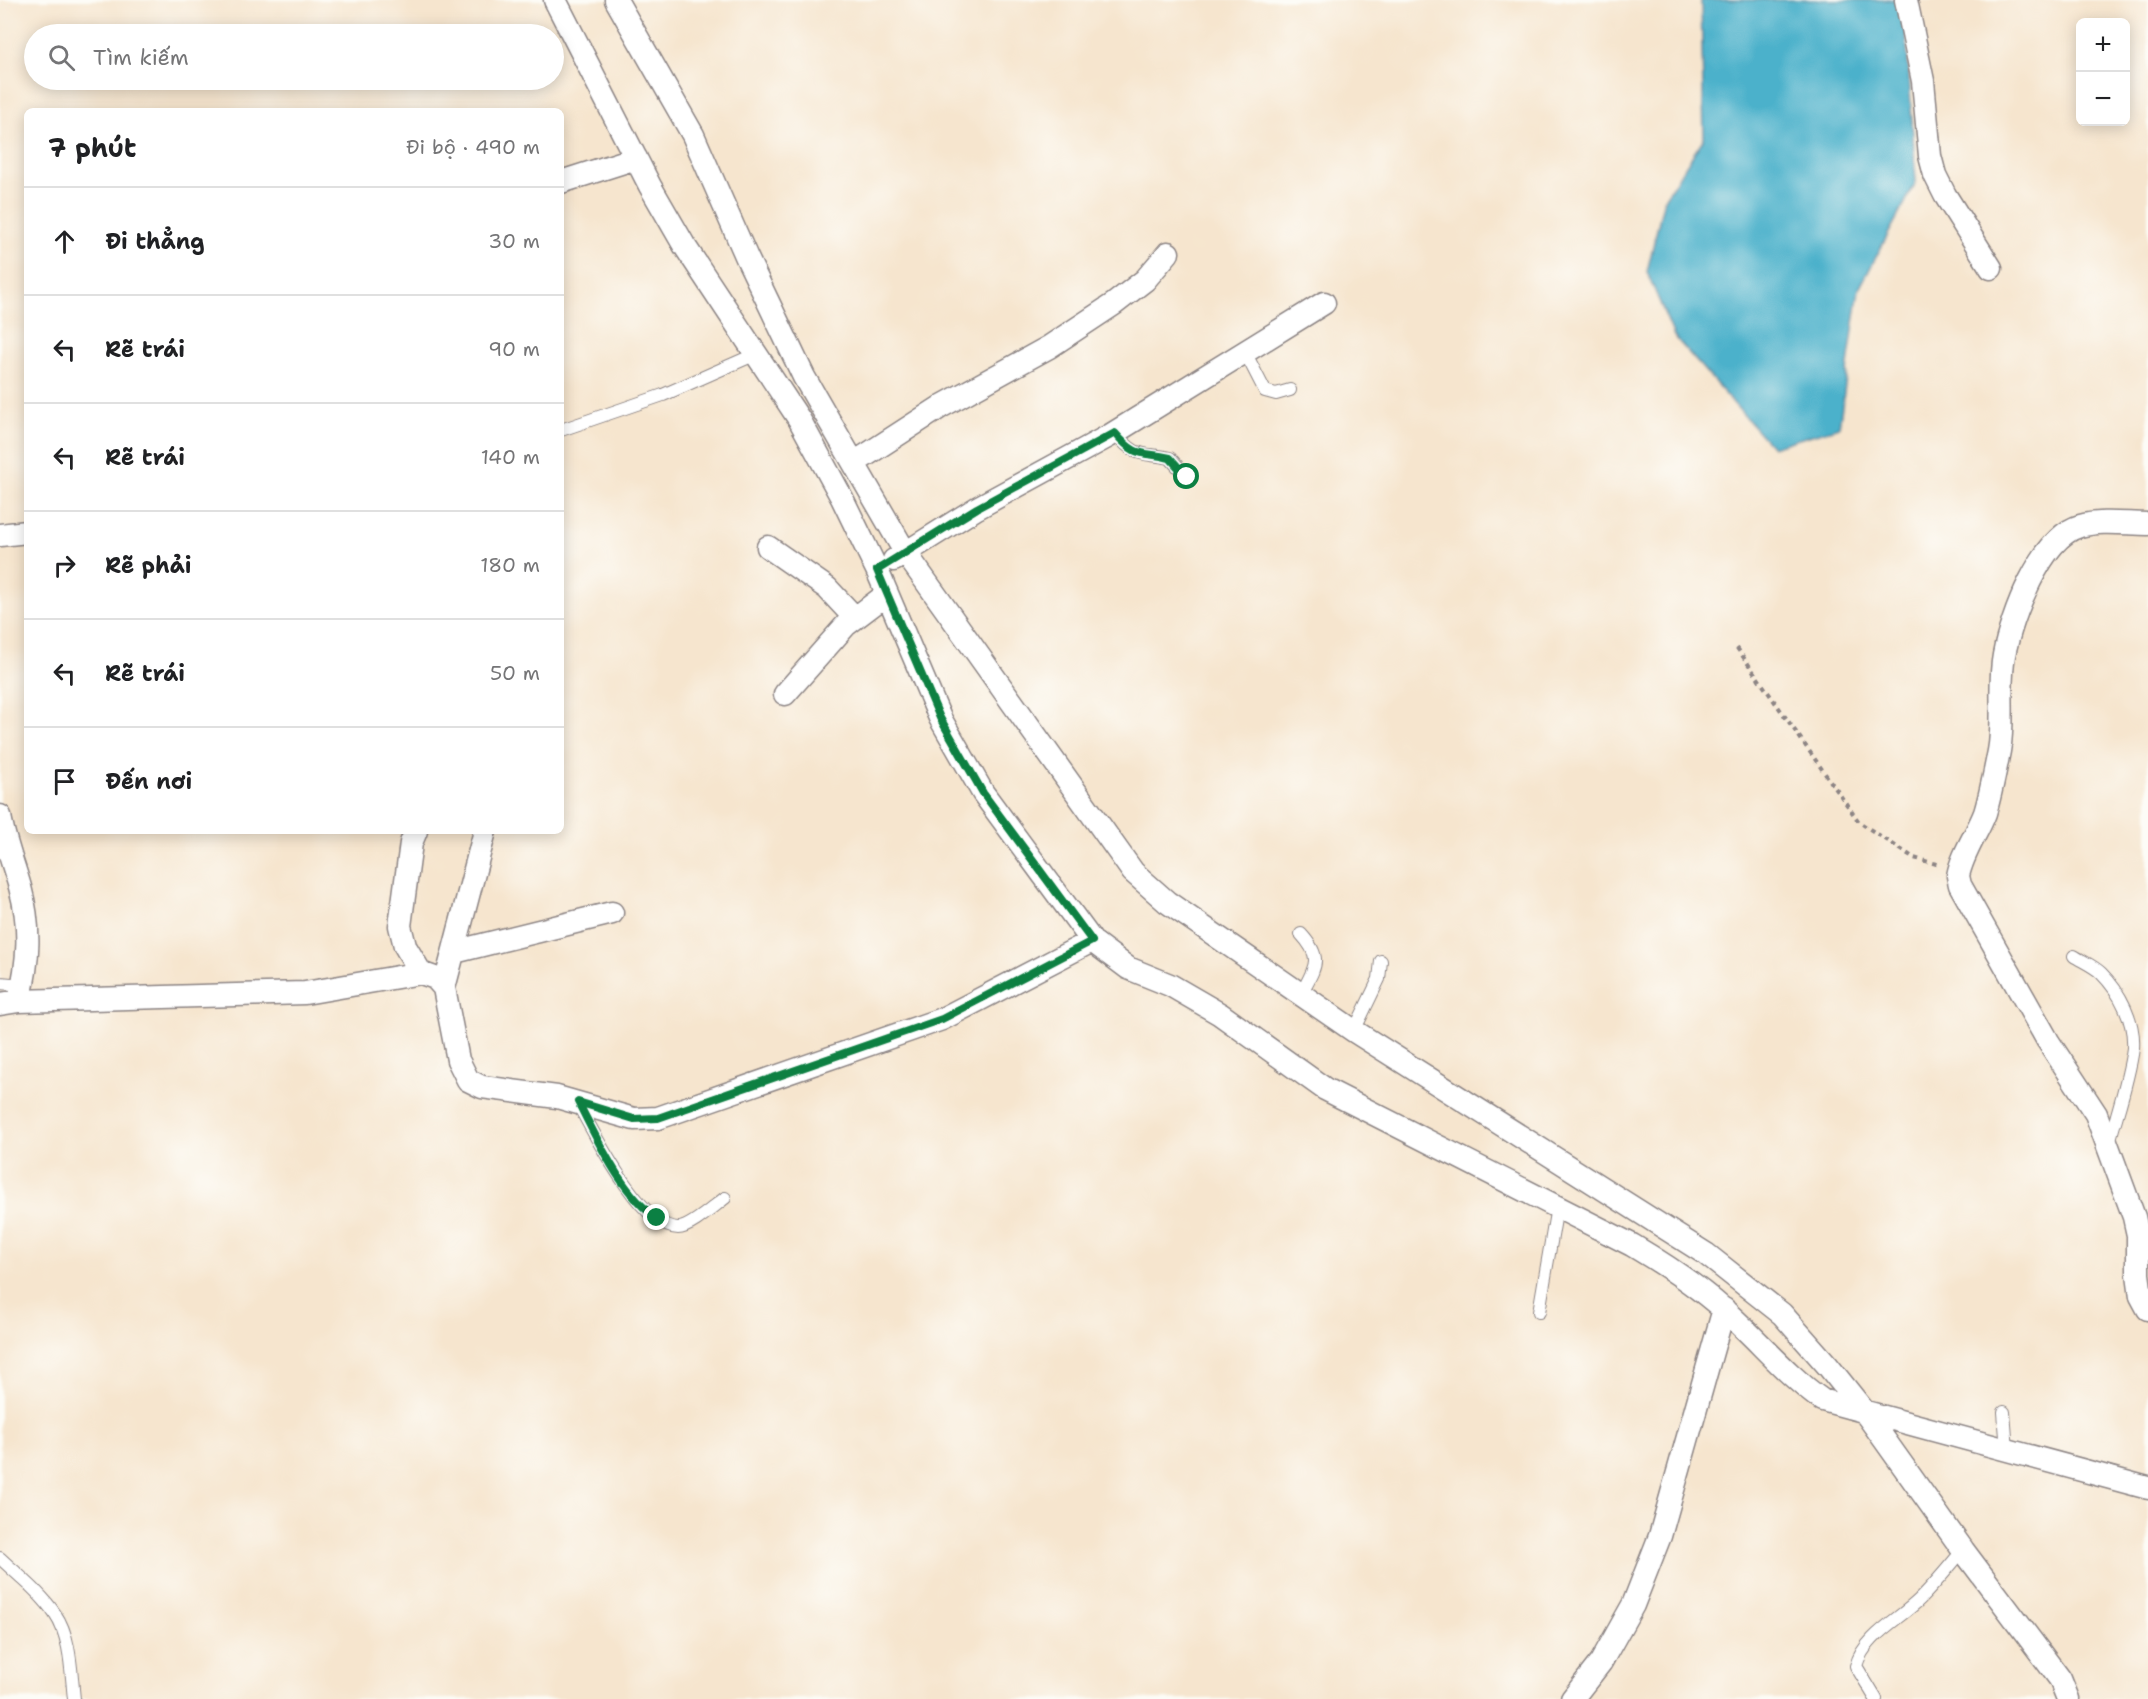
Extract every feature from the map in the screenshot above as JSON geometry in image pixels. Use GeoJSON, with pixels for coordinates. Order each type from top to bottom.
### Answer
{"type":"FeatureCollection","features":[{"type":"Feature","properties":{"kind":"street"},"geometry":{"type":"LineString","coordinates":[[555,0],[636,158],[684,245],[799,419],[842,498],[1133,872],[1167,902],[1354,1031],[1706,1254],[1782,1314],[1828,1366],[1856,1409],[2060,1679],[2068,1699]]}},
{"type":"Feature","properties":{"kind":"street"},"geometry":{"type":"LineString","coordinates":[[616,0],[693,135],[747,258],[804,377],[854,464],[892,561],[887,594],[940,718],[983,793],[1092,941],[1128,968],[1170,985],[1220,1014],[1325,1089],[1632,1245],[1677,1271],[1724,1309],[1804,1387],[1822,1400],[2148,1488]]}},
{"type":"Feature","properties":{"kind":"street"},"geometry":{"type":"LineString","coordinates":[[1906,0],[1923,81],[1930,156],[1935,175],[1991,268]]}},
{"type":"Feature","properties":{"kind":"street"},"geometry":{"type":"LineString","coordinates":[[564,181],[636,158]]}},
{"type":"Feature","properties":{"kind":"street"},"geometry":{"type":"LineString","coordinates":[[854,464],[942,406],[1049,347],[1114,304],[1145,280],[1168,253]]}},
{"type":"Feature","properties":{"kind":"street"},"geometry":{"type":"LineString","coordinates":[[892,561],[977,508],[1115,433],[1324,303]]}},
{"type":"Feature","properties":{"kind":"street"},"geometry":{"type":"LineString","coordinates":[[2148,524],[2093,524],[2078,527],[2064,534],[2038,564],[2011,628],[2004,654],[2000,745],[1991,789],[1984,814],[1958,876],[1960,885],[2048,1041],[2096,1114],[2134,1217],[2138,1235],[2138,1274],[2141,1296],[2148,1309]]}},
{"type":"Feature","properties":{"kind":"street"},"geometry":{"type":"LineString","coordinates":[[0,535],[24,532]]}},
{"type":"Feature","properties":{"kind":"street"},"geometry":{"type":"LineString","coordinates":[[768,547],[827,588],[855,618]]}},
{"type":"Feature","properties":{"kind":"street"},"geometry":{"type":"LineString","coordinates":[[785,694],[846,625],[887,594]]}},
{"type":"Feature","properties":{"kind":"street"},"geometry":{"type":"LineString","coordinates":[[0,816],[4,839],[21,888],[28,932],[27,969],[14,996],[305,993],[421,973],[435,978],[444,988]]}},
{"type":"Feature","properties":{"kind":"street"},"geometry":{"type":"LineString","coordinates":[[415,834],[411,843],[400,926],[405,946],[421,973]]}},
{"type":"Feature","properties":{"kind":"street"},"geometry":{"type":"LineString","coordinates":[[484,834],[444,988],[458,1060],[468,1080],[482,1087],[557,1097],[634,1119],[658,1118],[942,1019],[1092,941]]}},
{"type":"Feature","properties":{"kind":"street"},"geometry":{"type":"LineString","coordinates":[[454,952],[612,913]]}},
{"type":"Feature","properties":{"kind":"street"},"geometry":{"type":"LineString","coordinates":[[1572,1699],[1601,1662],[1633,1605],[1660,1536],[1724,1309]]}},
{"type":"Feature","properties":{"kind":"lane"},"geometry":{"type":"LineString","coordinates":[[1245,352],[1265,391],[1276,394],[1290,390]]}},
{"type":"Feature","properties":{"kind":"lane"},"geometry":{"type":"LineString","coordinates":[[564,429],[663,395],[756,354]]}},
{"type":"Feature","properties":{"kind":"lane"},"geometry":{"type":"LineString","coordinates":[[1115,433],[1137,454],[1170,458],[1187,477]]}},
{"type":"Feature","properties":{"kind":"lane"},"geometry":{"type":"LineString","coordinates":[[1301,934],[1313,948],[1315,961],[1313,971],[1301,994]]}},
{"type":"Feature","properties":{"kind":"lane"},"geometry":{"type":"LineString","coordinates":[[2074,956],[2101,972],[2124,1004],[2133,1035],[2129,1065],[2108,1147]]}},
{"type":"Feature","properties":{"kind":"lane"},"geometry":{"type":"LineString","coordinates":[[1354,1031],[1379,979],[1381,961]]}},
{"type":"Feature","properties":{"kind":"lane"},"geometry":{"type":"LineString","coordinates":[[0,983],[14,996]]}},
{"type":"Feature","properties":{"kind":"lane"},"geometry":{"type":"LineString","coordinates":[[578,1102],[610,1162],[633,1195],[649,1213],[662,1222],[679,1228],[691,1223],[724,1198]]}},
{"type":"Feature","properties":{"kind":"lane"},"geometry":{"type":"LineString","coordinates":[[1539,1312],[1557,1207]]}},
{"type":"Feature","properties":{"kind":"lane"},"geometry":{"type":"LineString","coordinates":[[2004,1412],[2007,1450]]}},
{"type":"Feature","properties":{"kind":"lane"},"geometry":{"type":"LineString","coordinates":[[1876,1699],[1856,1666],[1858,1661],[1871,1642],[1919,1600],[1963,1550]]}},
{"type":"Feature","properties":{"kind":"lane"},"geometry":{"type":"LineString","coordinates":[[0,1558],[40,1595],[57,1616],[67,1642],[74,1699]]}},
{"type":"Feature","properties":{"kind":"path"},"geometry":{"type":"LineString","coordinates":[[1737,648],[1859,822],[1914,858],[1959,870]]}},
{"type":"Feature","properties":{"kind":"water"},"geometry":{"type":"Polygon","coordinates":[[[1701,0],[1904,0],[1916,182],[1859,289],[1839,427],[1772,447],[1674,336],[1647,272],[1664,199],[1704,138],[1701,0]]]}},
{"type":"Feature","properties":{"kind":"route"},"geometry":{"type":"LineString","coordinates":[[657,1218],[649,1213],[633,1195],[610,1162],[578,1102],[634,1119],[658,1118],[942,1019],[1092,941],[983,793],[940,718],[877,570],[977,508],[1115,433],[1137,454],[1170,458],[1187,477]]}}]}
